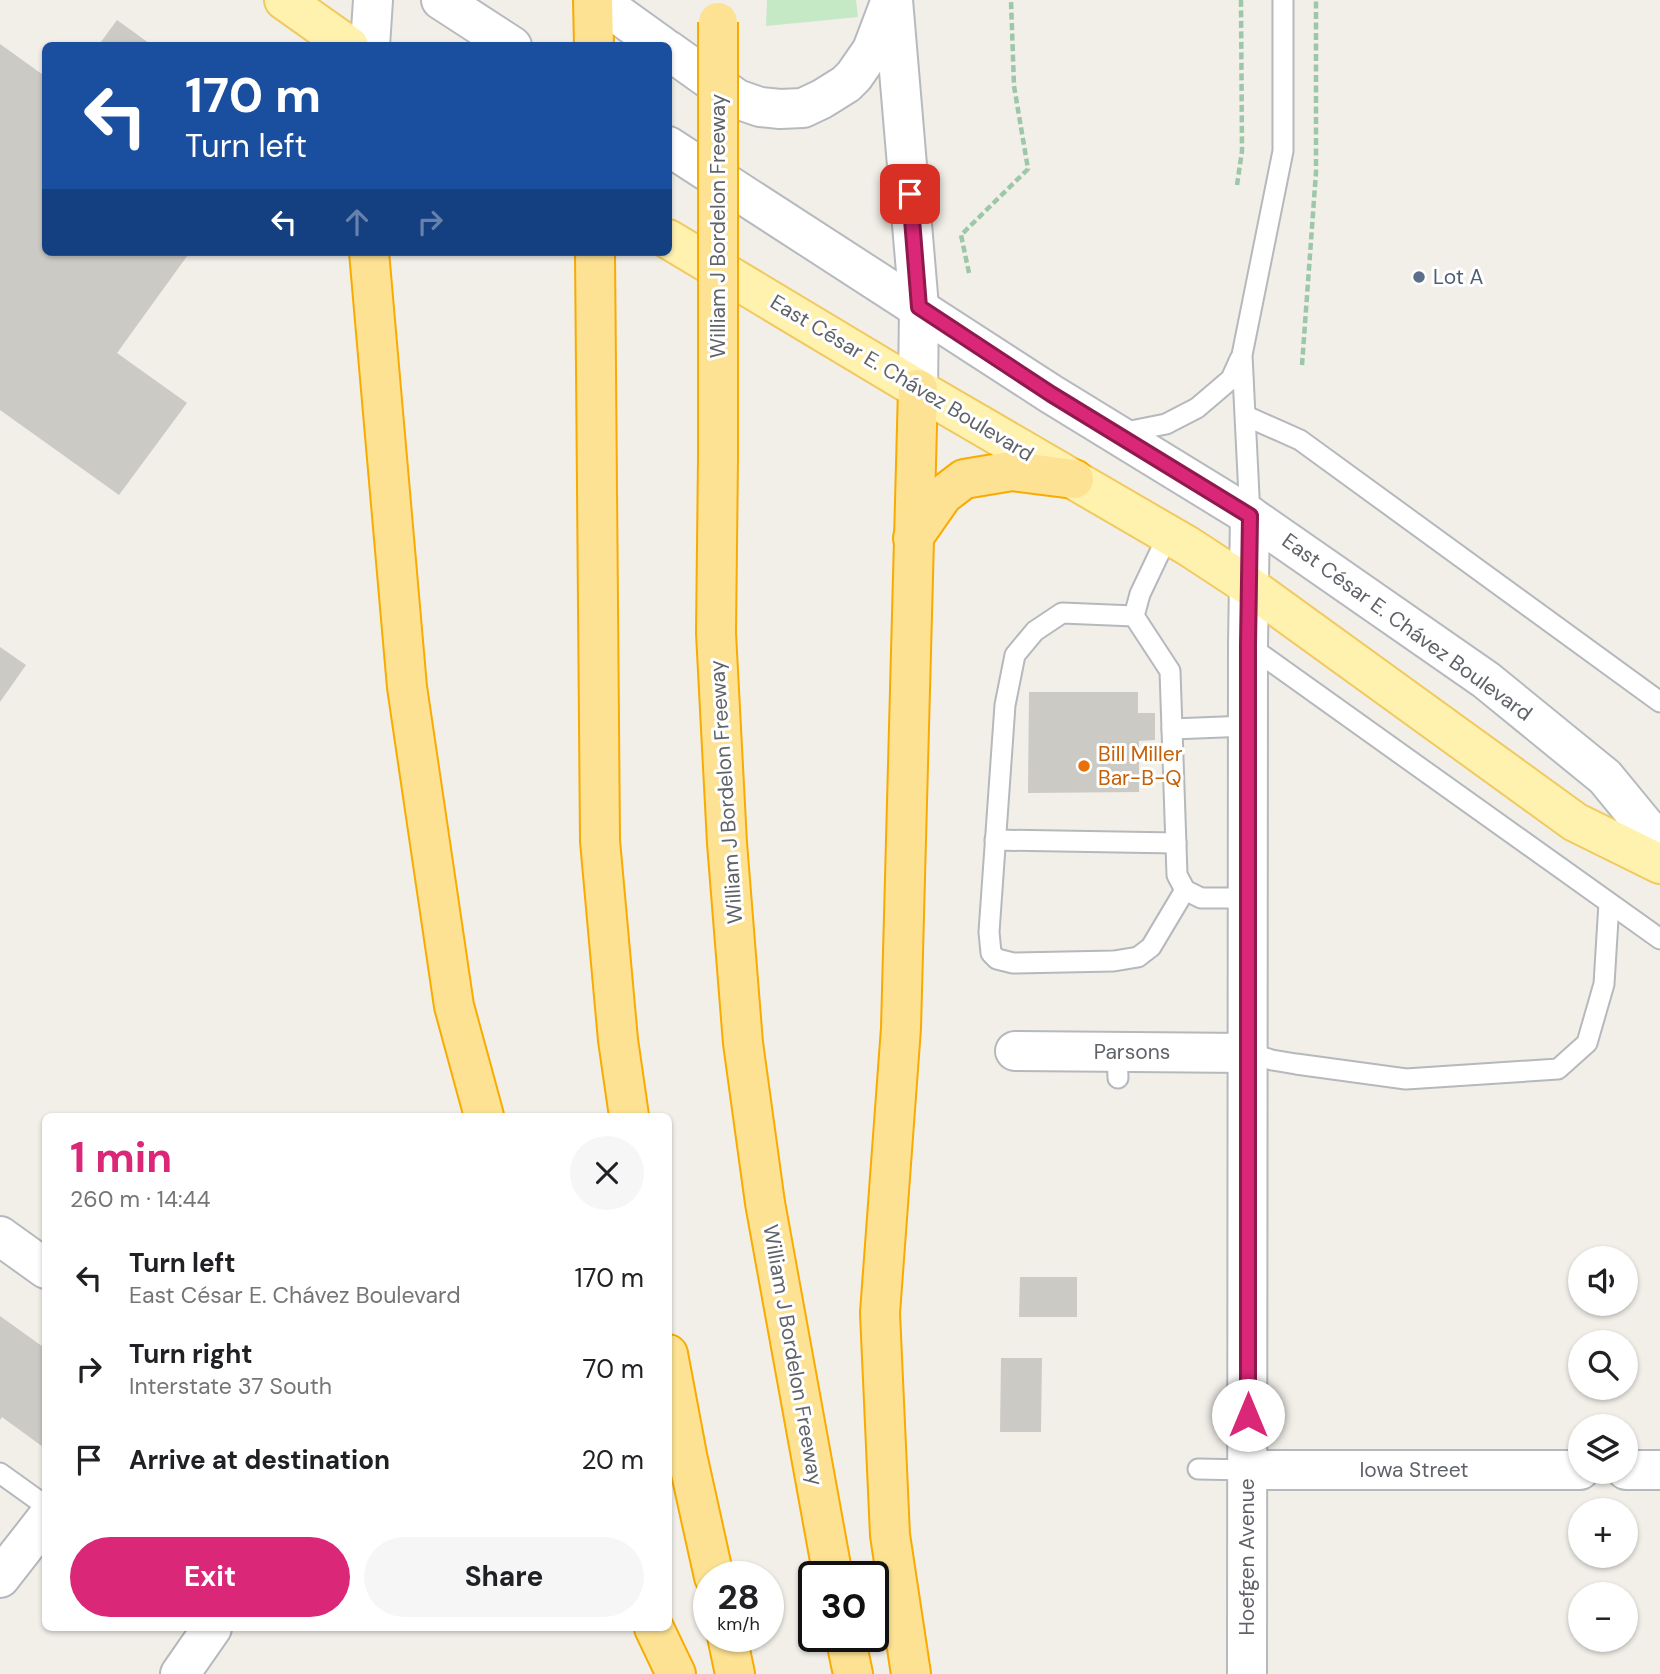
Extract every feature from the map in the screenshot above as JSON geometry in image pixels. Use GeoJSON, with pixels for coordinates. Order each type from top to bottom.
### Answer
{"type":"FeatureCollection","features":[{"type":"Feature","properties":{"kind":"highway"},"geometry":{"type":"LineString","coordinates":[[594,42],[596,0]]}},
{"type":"Feature","properties":{"kind":"highway","name":"William J Bordelon Freeway"},"geometry":{"type":"LineString","coordinates":[[718,11],[716,634],[727,842],[744,1043],[765,1203],[830,1561]]}},
{"type":"Feature","properties":{"kind":"highway"},"geometry":{"type":"LineString","coordinates":[[369,256],[407,687],[454,1006],[483,1113]]}},
{"type":"Feature","properties":{"kind":"highway"},"geometry":{"type":"LineString","coordinates":[[595,256],[600,841],[618,1040],[629,1113]]}},
{"type":"Feature","properties":{"kind":"highway"},"geometry":{"type":"LineString","coordinates":[[911,1674],[890,1535],[880,1313],[901,1028],[918,389]]}},
{"type":"Feature","properties":{"kind":"highway"},"geometry":{"type":"LineString","coordinates":[[913,538],[943,495],[964,480],[1012,471],[1074,480]]}},
{"type":"Feature","properties":{"kind":"highway"},"geometry":{"type":"LineString","coordinates":[[672,1375],[710,1561]]}},
{"type":"Feature","properties":{"kind":"highway"},"geometry":{"type":"LineString","coordinates":[[655,1631],[676,1674]]}},
{"type":"Feature","properties":{"kind":"highway"},"geometry":{"type":"LineString","coordinates":[[730,1652],[735,1674]]}},
{"type":"Feature","properties":{"kind":"highway"},"geometry":{"type":"LineString","coordinates":[[848,1652],[853,1674]]}},
{"type":"Feature","properties":{"kind":"main road"},"geometry":{"type":"LineString","coordinates":[[284,0],[343,42]]}},
{"type":"Feature","properties":{"kind":"main road"},"geometry":{"type":"LineString","coordinates":[[370,42],[373,0]]}},
{"type":"Feature","properties":{"kind":"main road"},"geometry":{"type":"LineString","coordinates":[[441,0],[506,42]]}},
{"type":"Feature","properties":{"kind":"main road"},"geometry":{"type":"LineString","coordinates":[[596,0],[656,42]]}},
{"type":"Feature","properties":{"kind":"main road"},"geometry":{"type":"LineString","coordinates":[[672,53],[737,99],[760,107],[803,108],[822,99],[855,76],[872,50],[892,0]]}},
{"type":"Feature","properties":{"kind":"main road"},"geometry":{"type":"LineString","coordinates":[[892,0],[919,307],[918,389]]}},
{"type":"Feature","properties":{"kind":"main road","name":"East César E. Chávez Boulevard"},"geometry":{"type":"LineString","coordinates":[[672,149],[1051,394],[1250,516],[1486,680],[1605,777],[1660,844]]}},
{"type":"Feature","properties":{"kind":"main road","name":"East César E. Chávez Boulevard"},"geometry":{"type":"LineString","coordinates":[[672,241],[1188,546],[1249,586],[1575,822],[1660,864]]}},
{"type":"Feature","properties":{"kind":"main road","name":"Hoefgen Avenue"},"geometry":{"type":"LineString","coordinates":[[1247,1674],[1250,516]]}},
{"type":"Feature","properties":{"kind":"main road","name":"Parsons"},"geometry":{"type":"LineString","coordinates":[[1015,1051],[1118,1065],[1248,1053]]}},
{"type":"Feature","properties":{"kind":"main road"},"geometry":{"type":"LineString","coordinates":[[0,1236],[42,1266]]}},
{"type":"Feature","properties":{"kind":"main road","name":"Iowa Street"},"geometry":{"type":"LineString","coordinates":[[1248,1470],[1568,1470]]}},
{"type":"Feature","properties":{"kind":"main road"},"geometry":{"type":"LineString","coordinates":[[1638,1470],[1660,1470]]}},
{"type":"Feature","properties":{"kind":"main road"},"geometry":{"type":"LineString","coordinates":[[0,1578],[42,1524]]}},
{"type":"Feature","properties":{"kind":"main road"},"geometry":{"type":"LineString","coordinates":[[180,1674],[210,1631]]}},
{"type":"Feature","properties":{"kind":"lane"},"geometry":{"type":"LineString","coordinates":[[1117,434],[1166,424],[1197,408],[1231,379],[1242,355],[1283,151],[1283,0]]}},
{"type":"Feature","properties":{"kind":"lane"},"geometry":{"type":"LineString","coordinates":[[1242,355],[1250,516]]}},
{"type":"Feature","properties":{"kind":"lane"},"geometry":{"type":"LineString","coordinates":[[1246,416],[1300,440],[1660,702]]}},
{"type":"Feature","properties":{"kind":"lane"},"geometry":{"type":"LineString","coordinates":[[1168,535],[1140,594],[1135,616],[1170,671],[1177,875],[1185,891],[1201,898],[1248,898]]}},
{"type":"Feature","properties":{"kind":"lane"},"geometry":{"type":"LineString","coordinates":[[1135,616],[1062,613],[1035,631],[1015,655],[1005,705],[989,932],[991,953],[997,959],[1013,963],[1114,961],[1138,957],[1150,947],[1185,891]]}},
{"type":"Feature","properties":{"kind":"lane"},"geometry":{"type":"LineString","coordinates":[[1248,645],[1660,939]]}},
{"type":"Feature","properties":{"kind":"lane"},"geometry":{"type":"LineString","coordinates":[[1172,729],[1248,726]]}},
{"type":"Feature","properties":{"kind":"lane"},"geometry":{"type":"LineString","coordinates":[[996,840],[1176,842]]}},
{"type":"Feature","properties":{"kind":"lane"},"geometry":{"type":"LineString","coordinates":[[1248,1053],[1296,1064],[1406,1079],[1558,1069],[1587,1043],[1604,984],[1609,903]]}},
{"type":"Feature","properties":{"kind":"lane"},"geometry":{"type":"LineString","coordinates":[[1198,1469],[1248,1470]]}},
{"type":"Feature","properties":{"kind":"lane"},"geometry":{"type":"LineString","coordinates":[[0,1473],[42,1503]]}},
{"type":"Feature","properties":{"kind":"path"},"geometry":{"type":"LineString","coordinates":[[968,273],[961,235],[1028,169],[1014,86],[1011,0]]}},
{"type":"Feature","properties":{"kind":"path"},"geometry":{"type":"LineString","coordinates":[[1237,185],[1242,151],[1241,0]]}},
{"type":"Feature","properties":{"kind":"path"},"geometry":{"type":"LineString","coordinates":[[1303,365],[1317,172],[1316,0]]}},
{"type":"Feature","properties":{"kind":"green space"},"geometry":{"type":"Polygon","coordinates":[[[767,0],[856,0],[858,17],[766,26],[767,0]]]}},
{"type":"Feature","properties":{"kind":"building"},"geometry":{"type":"Polygon","coordinates":[[[117,20],[147,42],[101,42],[117,20]]]}},
{"type":"Feature","properties":{"kind":"building"},"geometry":{"type":"Polygon","coordinates":[[[0,44],[42,74],[42,256],[187,256],[117,353],[187,403],[119,495],[0,410],[0,44]]]}},
{"type":"Feature","properties":{"kind":"building"},"geometry":{"type":"Polygon","coordinates":[[[0,647],[26,665],[0,702],[0,647]]]}},
{"type":"Feature","properties":{"kind":"building","name":"Bill Miller Bar-B-Q"},"geometry":{"type":"Polygon","coordinates":[[[1029,692],[1138,692],[1138,713],[1155,713],[1155,740],[1139,741],[1139,792],[1028,793],[1029,692]]]}},
{"type":"Feature","properties":{"kind":"building"},"geometry":{"type":"Polygon","coordinates":[[[1020,1277],[1077,1277],[1077,1317],[1019,1317],[1020,1277]]]}},
{"type":"Feature","properties":{"kind":"building"},"geometry":{"type":"Polygon","coordinates":[[[0,1316],[42,1346],[42,1446],[2,1417],[0,1420],[0,1316]]]}},
{"type":"Feature","properties":{"kind":"building"},"geometry":{"type":"Polygon","coordinates":[[[1001,1358],[1042,1358],[1041,1432],[1000,1432],[1001,1358]]]}},
{"type":"Feature","properties":{"kind":"place","name":"Lot A"},"geometry":{"type":"Point","coordinates":[1419,277]}},
{"type":"Feature","properties":{"kind":"place","name":"Bill Miller Bar-B-Q"},"geometry":{"type":"Point","coordinates":[1084,766]}},
{"type":"Feature","properties":{"kind":"route"},"geometry":{"type":"LineString","coordinates":[[910,194],[919,307],[1051,394],[1250,516],[1248,1415]]}}]}
